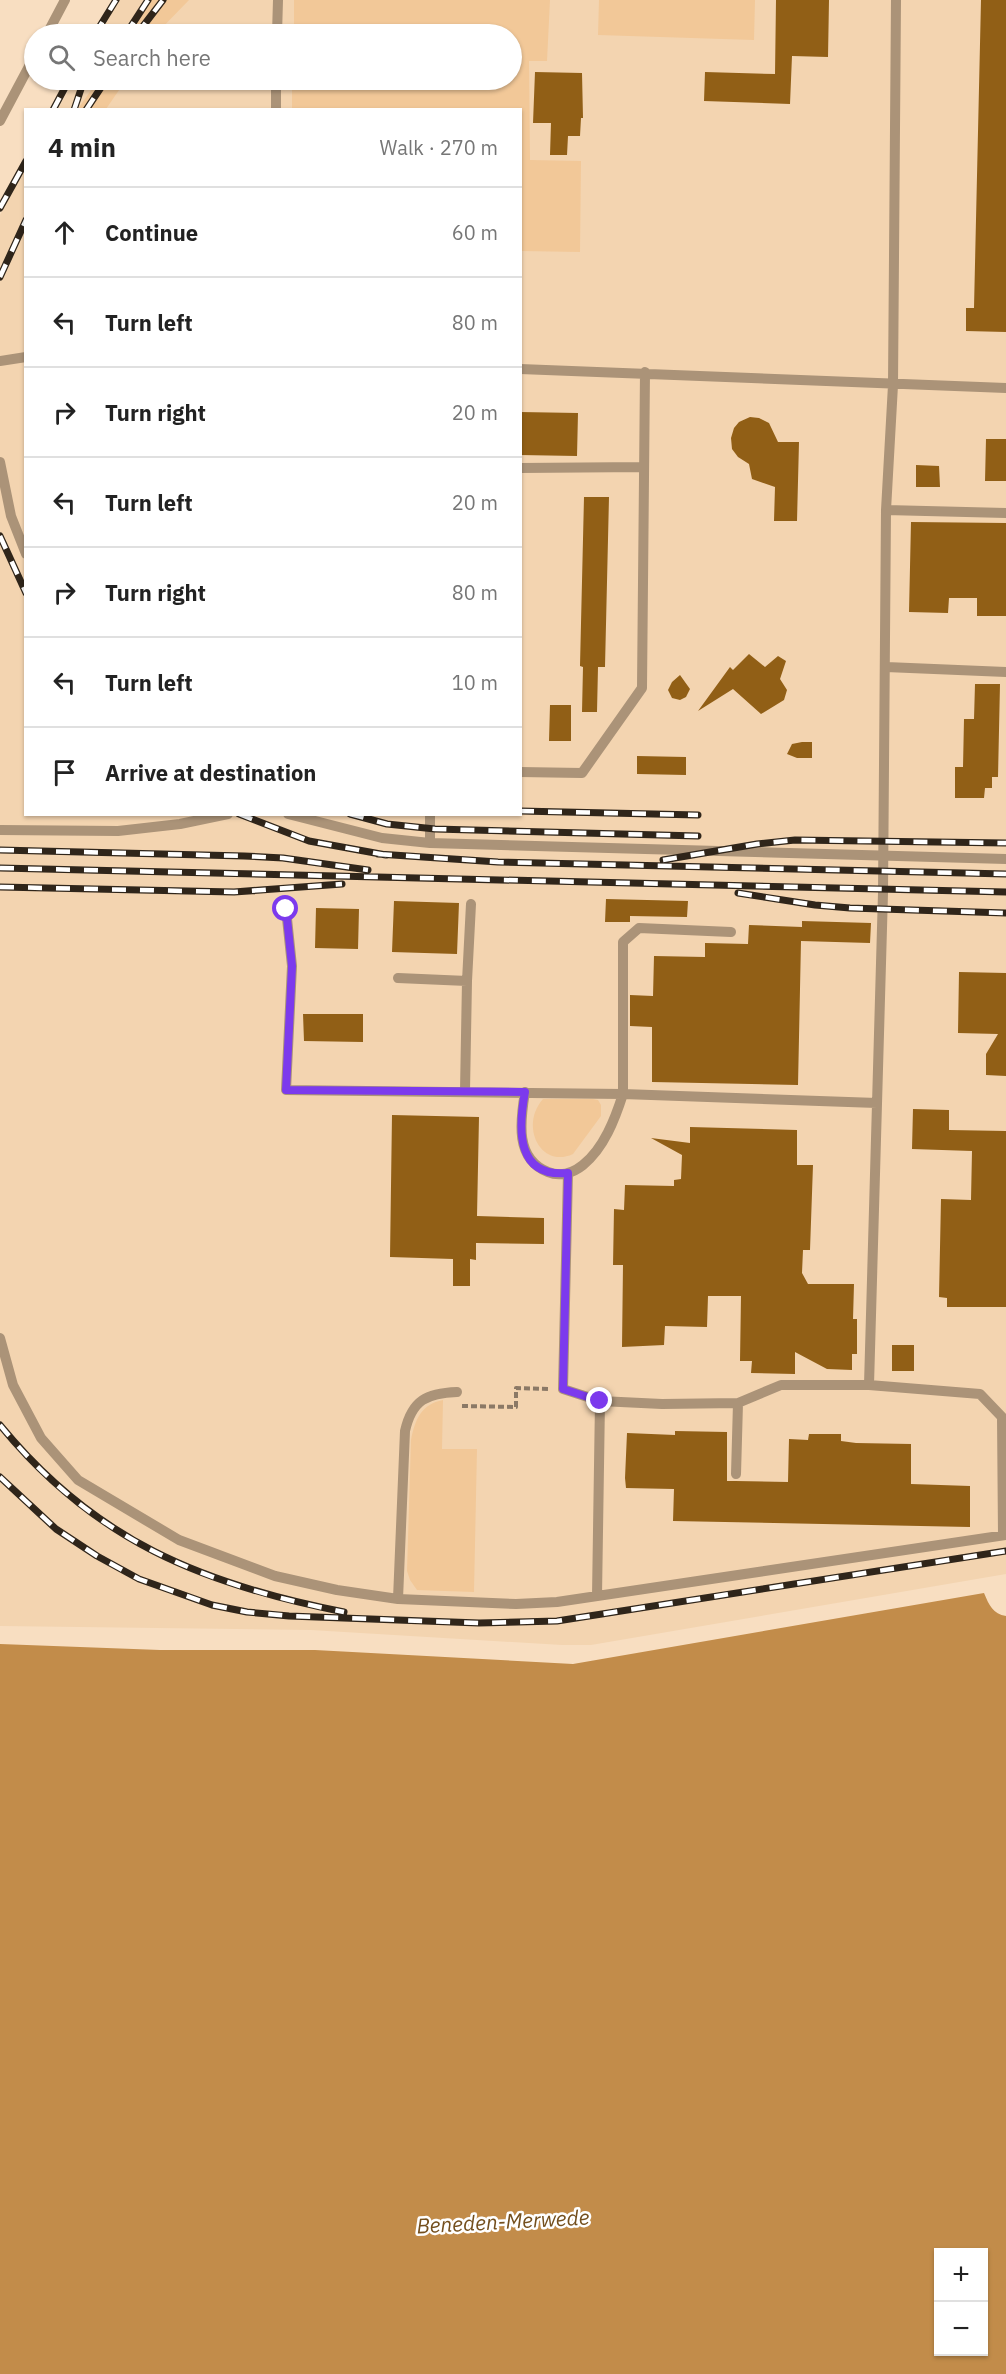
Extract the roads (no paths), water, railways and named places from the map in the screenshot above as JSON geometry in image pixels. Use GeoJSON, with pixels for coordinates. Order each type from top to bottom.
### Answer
{"type":"FeatureCollection","features":[{"type":"Feature","properties":{"kind":"lane"},"geometry":{"type":"LineString","coordinates":[[52,24],[65,0]]}},
{"type":"Feature","properties":{"kind":"lane"},"geometry":{"type":"LineString","coordinates":[[277,24],[278,0]]}},
{"type":"Feature","properties":{"kind":"lane"},"geometry":{"type":"LineString","coordinates":[[869,1385],[883,893],[886,510],[893,385],[896,0]]}},
{"type":"Feature","properties":{"kind":"lane"},"geometry":{"type":"LineString","coordinates":[[0,121],[24,76]]}},
{"type":"Feature","properties":{"kind":"lane"},"geometry":{"type":"LineString","coordinates":[[276,90],[276,108]]}},
{"type":"Feature","properties":{"kind":"lane"},"geometry":{"type":"LineString","coordinates":[[0,373],[2,360],[24,357]]}},
{"type":"Feature","properties":{"kind":"lane"},"geometry":{"type":"LineString","coordinates":[[522,369],[645,372],[893,385],[1006,388]]}},
{"type":"Feature","properties":{"kind":"lane"},"geometry":{"type":"LineString","coordinates":[[522,772],[582,773],[642,688],[645,372]]}},
{"type":"Feature","properties":{"kind":"lane"},"geometry":{"type":"LineString","coordinates":[[0,462],[11,516],[24,549]]}},
{"type":"Feature","properties":{"kind":"lane"},"geometry":{"type":"LineString","coordinates":[[522,468],[644,467]]}},
{"type":"Feature","properties":{"kind":"lane"},"geometry":{"type":"LineString","coordinates":[[886,510],[1006,513]]}},
{"type":"Feature","properties":{"kind":"lane"},"geometry":{"type":"LineString","coordinates":[[886,667],[1006,672]]}},
{"type":"Feature","properties":{"kind":"lane"},"geometry":{"type":"LineString","coordinates":[[0,830],[118,831],[180,824],[218,816]]}},
{"type":"Feature","properties":{"kind":"lane"},"geometry":{"type":"LineString","coordinates":[[296,816],[382,838],[430,843],[1006,859]]}},
{"type":"Feature","properties":{"kind":"lane"},"geometry":{"type":"LineString","coordinates":[[430,816],[430,843]]}},
{"type":"Feature","properties":{"kind":"lane"},"geometry":{"type":"LineString","coordinates":[[465,1091],[471,904]]}},
{"type":"Feature","properties":{"kind":"lane"},"geometry":{"type":"LineString","coordinates":[[286,909],[292,966],[286,1090],[623,1094],[877,1103]]}},
{"type":"Feature","properties":{"kind":"lane"},"geometry":{"type":"LineString","coordinates":[[525,1092],[520,1123],[522,1141],[529,1158],[540,1169],[554,1175],[568,1173],[581,1166],[601,1144],[616,1116],[623,1094],[623,942],[639,928],[731,932]]}},
{"type":"Feature","properties":{"kind":"lane"},"geometry":{"type":"LineString","coordinates":[[398,978],[467,981]]}},
{"type":"Feature","properties":{"kind":"lane"},"geometry":{"type":"LineString","coordinates":[[0,1338],[13,1385],[41,1438],[78,1480],[179,1540],[275,1576],[337,1590],[398,1599],[516,1604],[557,1602],[1005,1535],[1002,1417],[980,1394],[869,1385],[782,1385],[738,1403],[662,1404],[600,1401],[563,1389],[568,1173]]}},
{"type":"Feature","properties":{"kind":"lane"},"geometry":{"type":"LineString","coordinates":[[398,1599],[407,1421],[416,1405],[423,1399],[440,1393],[456,1392]]}},
{"type":"Feature","properties":{"kind":"lane"},"geometry":{"type":"LineString","coordinates":[[597,1596],[600,1401]]}},
{"type":"Feature","properties":{"kind":"lane"},"geometry":{"type":"LineString","coordinates":[[736,1474],[738,1403]]}},
{"type":"Feature","properties":{"kind":"water","name":"Beneden-Merwede"},"geometry":{"type":"Polygon","coordinates":[[[984,1593],[992,1608],[1006,1616],[1006,2374],[0,2374],[0,1644],[160,1650],[315,1650],[573,1664],[984,1593]]]}},
{"type":"Feature","properties":{"kind":"railway"},"geometry":{"type":"LineString","coordinates":[[101,24],[116,0]]}},
{"type":"Feature","properties":{"kind":"railway"},"geometry":{"type":"LineString","coordinates":[[132,24],[148,0]]}},
{"type":"Feature","properties":{"kind":"railway"},"geometry":{"type":"LineString","coordinates":[[145,24],[163,0]]}},
{"type":"Feature","properties":{"kind":"railway"},"geometry":{"type":"LineString","coordinates":[[54,108],[64,90]]}},
{"type":"Feature","properties":{"kind":"railway"},"geometry":{"type":"LineString","coordinates":[[75,108],[81,90]]}},
{"type":"Feature","properties":{"kind":"railway"},"geometry":{"type":"LineString","coordinates":[[87,108],[99,90]]}},
{"type":"Feature","properties":{"kind":"railway"},"geometry":{"type":"LineString","coordinates":[[0,208],[24,165]]}},
{"type":"Feature","properties":{"kind":"railway"},"geometry":{"type":"LineString","coordinates":[[0,277],[24,224]]}},
{"type":"Feature","properties":{"kind":"railway"},"geometry":{"type":"LineString","coordinates":[[0,536],[24,589]]}},
{"type":"Feature","properties":{"kind":"railway"},"geometry":{"type":"LineString","coordinates":[[522,811],[698,815]]}},
{"type":"Feature","properties":{"kind":"railway"},"geometry":{"type":"LineString","coordinates":[[244,816],[309,841],[386,855]]}},
{"type":"Feature","properties":{"kind":"railway"},"geometry":{"type":"LineString","coordinates":[[357,816],[387,824],[435,829],[698,836]]}},
{"type":"Feature","properties":{"kind":"railway"},"geometry":{"type":"LineString","coordinates":[[663,860],[795,840],[1006,843]]}},
{"type":"Feature","properties":{"kind":"railway"},"geometry":{"type":"LineString","coordinates":[[0,850],[283,858],[368,870]]}},
{"type":"Feature","properties":{"kind":"railway"},"geometry":{"type":"LineString","coordinates":[[378,854],[498,862],[1006,874]]}},
{"type":"Feature","properties":{"kind":"railway"},"geometry":{"type":"LineString","coordinates":[[0,868],[1006,892]]}},
{"type":"Feature","properties":{"kind":"railway"},"geometry":{"type":"LineString","coordinates":[[0,887],[234,892],[342,884]]}},
{"type":"Feature","properties":{"kind":"railway"},"geometry":{"type":"LineString","coordinates":[[738,893],[850,908],[1006,913]]}},
{"type":"Feature","properties":{"kind":"railway"},"geometry":{"type":"LineString","coordinates":[[0,1425],[36,1465],[73,1499],[112,1527],[154,1551],[197,1571],[243,1587],[292,1601],[344,1612]]}},
{"type":"Feature","properties":{"kind":"railway"},"geometry":{"type":"LineString","coordinates":[[0,1477],[56,1529],[97,1556],[139,1579],[212,1605],[247,1612],[289,1616],[479,1623],[557,1621],[1006,1551]]}}]}
